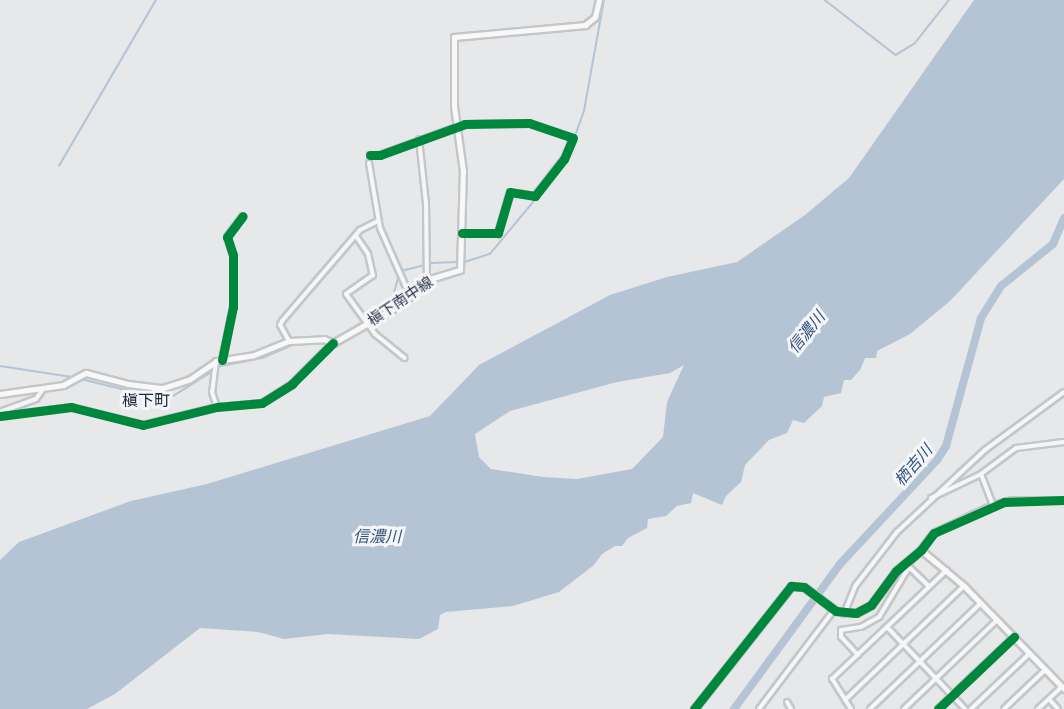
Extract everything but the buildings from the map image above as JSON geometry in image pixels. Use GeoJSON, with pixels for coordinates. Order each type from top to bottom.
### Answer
{"type":"FeatureCollection","features":[{"type":"Feature","properties":{"kind":"main road","name":"槇下南中線"},"geometry":{"type":"LineString","coordinates":[[333,343],[410,296],[427,282],[461,268],[462,156],[457,126],[454,37],[585,25],[596,17],[599,0]]}},
{"type":"Feature","properties":{"kind":"main road"},"geometry":{"type":"LineString","coordinates":[[0,394],[70,383],[86,373],[128,384],[163,387],[190,379],[219,361],[254,355],[289,341],[324,339],[333,343]]}},
{"type":"Feature","properties":{"kind":"main road"},"geometry":{"type":"LineString","coordinates":[[694,709],[788,589],[799,585],[832,609],[844,614],[867,608],[896,571],[921,550],[947,569],[1063,688]]}},
{"type":"Feature","properties":{"kind":"street"},"geometry":{"type":"LineString","coordinates":[[370,155],[380,155],[457,126],[521,123],[573,138],[564,159],[535,196],[510,192],[498,232],[462,233]]}},
{"type":"Feature","properties":{"kind":"street"},"geometry":{"type":"LineString","coordinates":[[419,139],[426,203],[427,282]]}},
{"type":"Feature","properties":{"kind":"street"},"geometry":{"type":"LineString","coordinates":[[369,163],[378,221],[390,256],[410,296]]}},
{"type":"Feature","properties":{"kind":"street"},"geometry":{"type":"LineString","coordinates":[[217,407],[212,392],[233,306],[233,255],[227,237],[243,216]]}},
{"type":"Feature","properties":{"kind":"street"},"geometry":{"type":"LineString","coordinates":[[289,341],[280,325],[282,321],[364,226],[378,221]]}},
{"type":"Feature","properties":{"kind":"street"},"geometry":{"type":"LineString","coordinates":[[356,236],[368,254],[373,275],[346,294],[378,338],[405,358]]}},
{"type":"Feature","properties":{"kind":"street"},"geometry":{"type":"LineString","coordinates":[[0,414],[71,407],[143,425],[217,407],[265,402],[292,384],[333,343]]}},
{"type":"Feature","properties":{"kind":"street"},"geometry":{"type":"LineString","coordinates":[[0,414],[36,399],[43,389]]}},
{"type":"Feature","properties":{"kind":"street"},"geometry":{"type":"LineString","coordinates":[[844,614],[862,577],[897,532],[985,450],[1064,392]]}},
{"type":"Feature","properties":{"kind":"street"},"geometry":{"type":"LineString","coordinates":[[931,498],[981,474],[1023,445],[1064,442]]}},
{"type":"Feature","properties":{"kind":"street"},"geometry":{"type":"LineString","coordinates":[[981,474],[993,505]]}},
{"type":"Feature","properties":{"kind":"street"},"geometry":{"type":"LineString","coordinates":[[921,550],[934,533],[993,505],[1012,500],[1064,500]]}},
{"type":"Feature","properties":{"kind":"street"},"geometry":{"type":"LineString","coordinates":[[858,655],[841,637],[841,630],[861,627],[879,617],[909,567],[929,586]]}},
{"type":"Feature","properties":{"kind":"street"},"geometry":{"type":"LineString","coordinates":[[852,709],[832,679],[947,569]]}},
{"type":"Feature","properties":{"kind":"street"},"geometry":{"type":"LineString","coordinates":[[845,700],[964,586]]}},
{"type":"Feature","properties":{"kind":"street"},"geometry":{"type":"LineString","coordinates":[[870,709],[981,603]]}},
{"type":"Feature","properties":{"kind":"street"},"geometry":{"type":"LineString","coordinates":[[759,709],[832,609]]}},
{"type":"Feature","properties":{"kind":"street"},"geometry":{"type":"LineString","coordinates":[[904,709],[998,620]]}},
{"type":"Feature","properties":{"kind":"street"},"geometry":{"type":"LineString","coordinates":[[887,627],[964,709]]}},
{"type":"Feature","properties":{"kind":"street"},"geometry":{"type":"LineString","coordinates":[[938,709],[1014,637]]}},
{"type":"Feature","properties":{"kind":"street"},"geometry":{"type":"LineString","coordinates":[[971,709],[1030,653]]}},
{"type":"Feature","properties":{"kind":"street"},"geometry":{"type":"LineString","coordinates":[[1004,709],[1046,670]]}},
{"type":"Feature","properties":{"kind":"street"},"geometry":{"type":"LineString","coordinates":[[1038,709],[1063,688]]}},
{"type":"Feature","properties":{"kind":"street"},"geometry":{"type":"LineString","coordinates":[[1049,699],[1058,709]]}},
{"type":"Feature","properties":{"kind":"street"},"geometry":{"type":"LineString","coordinates":[[787,702],[791,709]]}},
{"type":"Feature","properties":{"kind":"water","name":"信濃川"},"geometry":{"type":"Polygon","coordinates":[[[974,0],[1064,0],[1064,179],[950,301],[910,334],[877,351],[876,358],[865,358],[860,370],[851,380],[844,380],[841,393],[824,397],[822,406],[804,423],[793,420],[787,433],[769,440],[745,465],[741,482],[726,496],[722,505],[693,493],[691,503],[677,506],[666,516],[648,519],[647,528],[628,538],[622,546],[615,546],[602,554],[594,565],[559,592],[513,606],[446,612],[440,615],[438,629],[419,639],[328,634],[284,639],[258,632],[200,628],[115,694],[87,709],[0,709],[0,560],[19,542],[131,501],[207,484],[430,416],[479,365],[610,295],[667,277],[737,262],[805,215],[849,178],[974,0]],[[684,365],[670,373],[617,382],[510,411],[475,434],[479,457],[491,469],[543,477],[577,479],[632,469],[663,437],[667,402],[684,365]]]}},
{"type":"Feature","properties":{"kind":"waterway"},"geometry":{"type":"LineString","coordinates":[[59,166],[156,0]]}},
{"type":"Feature","properties":{"kind":"waterway"},"geometry":{"type":"LineString","coordinates":[[566,161],[584,111],[604,0]]}},
{"type":"Feature","properties":{"kind":"waterway"},"geometry":{"type":"LineString","coordinates":[[825,0],[896,55],[915,43],[949,0]]}},
{"type":"Feature","properties":{"kind":"waterway"},"geometry":{"type":"LineString","coordinates":[[462,263],[490,254],[564,165]]}},
{"type":"Feature","properties":{"kind":"waterway","name":"栖吉川"},"geometry":{"type":"LineString","coordinates":[[734,709],[841,563],[937,460],[946,446],[981,318],[1001,286],[1053,244],[1064,218]]}},
{"type":"Feature","properties":{"kind":"waterway"},"geometry":{"type":"LineString","coordinates":[[401,271],[432,263],[457,262]]}},
{"type":"Feature","properties":{"kind":"waterway"},"geometry":{"type":"LineString","coordinates":[[367,319],[391,303],[399,275]]}},
{"type":"Feature","properties":{"kind":"waterway"},"geometry":{"type":"LineString","coordinates":[[334,340],[363,322]]}},
{"type":"Feature","properties":{"kind":"waterway"},"geometry":{"type":"LineString","coordinates":[[81,379],[167,400],[221,366],[262,358],[295,344],[327,343]]}},
{"type":"Feature","properties":{"kind":"waterway"},"geometry":{"type":"LineString","coordinates":[[0,366],[73,377]]}},
{"type":"Feature","properties":{"kind":"cycle path"},"geometry":{"type":"LineString","coordinates":[[370,155],[380,155],[465,124],[529,123],[573,138],[564,159],[535,196],[510,192],[498,233],[462,233]]}},
{"type":"Feature","properties":{"kind":"cycle path"},"geometry":{"type":"LineString","coordinates":[[222,360],[233,307],[233,255],[227,237],[243,216]]}},
{"type":"Feature","properties":{"kind":"cycle path"},"geometry":{"type":"LineString","coordinates":[[0,416],[71,407],[143,425],[217,407],[262,403],[292,384],[333,343]]}},
{"type":"Feature","properties":{"kind":"cycle path"},"geometry":{"type":"LineString","coordinates":[[694,709],[791,586],[804,587],[836,611],[856,613],[871,605],[896,571],[921,550],[934,533],[1004,502],[1064,500]]}},
{"type":"Feature","properties":{"kind":"cycle path"},"geometry":{"type":"LineString","coordinates":[[938,709],[1014,637]]}},
{"type":"Feature","properties":{"kind":"district","name":"槇下町"},"geometry":{"type":"Point","coordinates":[146,400]}}]}
